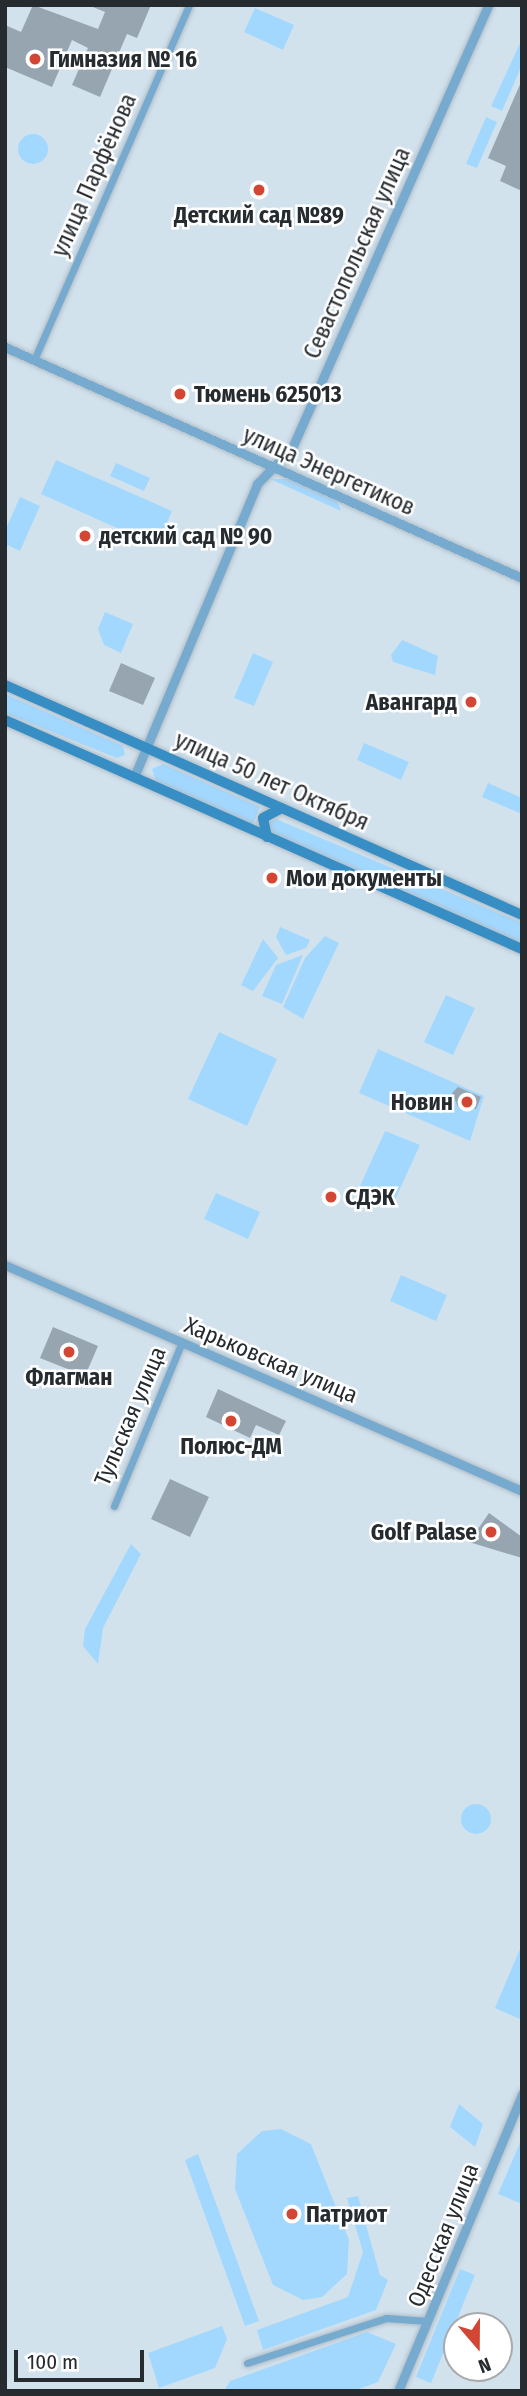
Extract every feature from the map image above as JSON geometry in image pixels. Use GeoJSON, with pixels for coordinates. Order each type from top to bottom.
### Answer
{"type":"FeatureCollection","features":[{"type":"Feature","properties":{"kind":"main road","name":"улица 50 лет Октября"},"geometry":{"type":"LineString","coordinates":[[5,685],[522,915]]}},
{"type":"Feature","properties":{"kind":"main road"},"geometry":{"type":"LineString","coordinates":[[5,720],[522,949]]}},
{"type":"Feature","properties":{"kind":"main road"},"geometry":{"type":"LineString","coordinates":[[268,837],[263,818],[282,808]]}},
{"type":"Feature","properties":{"kind":"street","name":"улица Парфёнова"},"geometry":{"type":"LineString","coordinates":[[34,360],[189,5]]}},
{"type":"Feature","properties":{"kind":"street","name":"Севастопольская улица"},"geometry":{"type":"LineString","coordinates":[[134,778],[257,484],[292,448],[488,5]]}},
{"type":"Feature","properties":{"kind":"street","name":"улица Энергетиков"},"geometry":{"type":"LineString","coordinates":[[5,347],[522,578]]}},
{"type":"Feature","properties":{"kind":"street","name":"Харьковская улица"},"geometry":{"type":"LineString","coordinates":[[5,1265],[522,1491]]}},
{"type":"Feature","properties":{"kind":"street","name":"Тульская улица"},"geometry":{"type":"LineString","coordinates":[[114,1506],[182,1342]]}},
{"type":"Feature","properties":{"kind":"street","name":"Одесская улица"},"geometry":{"type":"LineString","coordinates":[[398,2391],[522,2094]]}},
{"type":"Feature","properties":{"kind":"street"},"geometry":{"type":"LineString","coordinates":[[247,2363],[374,2321],[398,2316],[428,2321]]}},
{"type":"Feature","properties":{"kind":"shaded area"},"geometry":{"type":"Polygon","coordinates":[[[255,8],[294,25],[283,50],[244,32],[255,8]]]}},
{"type":"Feature","properties":{"kind":"shaded area"},"geometry":{"type":"Polygon","coordinates":[[[522,39],[522,65],[502,111],[491,106],[522,39]]]}},
{"type":"Feature","properties":{"kind":"shaded area"},"geometry":{"type":"Polygon","coordinates":[[[486,117],[497,122],[477,168],[466,164],[486,117]]]}},
{"type":"Feature","properties":{"kind":"shaded area"},"geometry":{"type":"Polygon","coordinates":[[[33,134],[39,135],[47,143],[47,155],[39,163],[33,164],[27,163],[19,155],[18,149],[19,143],[27,135],[33,134]]]}},
{"type":"Feature","properties":{"kind":"shaded area"},"geometry":{"type":"Polygon","coordinates":[[[56,460],[172,511],[157,546],[41,494],[56,460]]]}},
{"type":"Feature","properties":{"kind":"shaded area"},"geometry":{"type":"Polygon","coordinates":[[[116,463],[150,478],[144,491],[110,476],[116,463]]]}},
{"type":"Feature","properties":{"kind":"shaded area"},"geometry":{"type":"Polygon","coordinates":[[[270,479],[290,479],[337,500],[341,511],[270,479]]]}},
{"type":"Feature","properties":{"kind":"shaded area"},"geometry":{"type":"Polygon","coordinates":[[[20,497],[40,506],[20,551],[5,544],[5,531],[20,497]]]}},
{"type":"Feature","properties":{"kind":"shaded area"},"geometry":{"type":"Polygon","coordinates":[[[105,612],[133,624],[121,653],[104,645],[98,629],[105,612]]]}},
{"type":"Feature","properties":{"kind":"shaded area"},"geometry":{"type":"Polygon","coordinates":[[[402,640],[438,656],[435,675],[393,662],[391,655],[402,640]]]}},
{"type":"Feature","properties":{"kind":"shaded area"},"geometry":{"type":"Polygon","coordinates":[[[253,653],[273,662],[254,706],[234,698],[253,653]]]}},
{"type":"Feature","properties":{"kind":"shaded area"},"geometry":{"type":"Polygon","coordinates":[[[5,694],[123,746],[125,755],[117,758],[5,713],[5,694]]]}},
{"type":"Feature","properties":{"kind":"shaded area"},"geometry":{"type":"Polygon","coordinates":[[[364,743],[409,762],[401,780],[357,760],[364,743]]]}},
{"type":"Feature","properties":{"kind":"shaded area"},"geometry":{"type":"Polygon","coordinates":[[[163,764],[260,807],[253,824],[156,781],[152,769],[163,764]]]}},
{"type":"Feature","properties":{"kind":"shaded area"},"geometry":{"type":"Polygon","coordinates":[[[488,783],[522,798],[522,814],[482,797],[488,783]]]}},
{"type":"Feature","properties":{"kind":"shaded area"},"geometry":{"type":"Polygon","coordinates":[[[276,819],[522,923],[522,943],[271,832],[268,823],[276,819]]]}},
{"type":"Feature","properties":{"kind":"shaded area"},"geometry":{"type":"Polygon","coordinates":[[[280,927],[310,940],[306,948],[286,955],[276,937],[280,927]]]}},
{"type":"Feature","properties":{"kind":"shaded area"},"geometry":{"type":"Polygon","coordinates":[[[325,936],[339,943],[303,1019],[283,1007],[305,958],[325,936]]]}},
{"type":"Feature","properties":{"kind":"shaded area"},"geometry":{"type":"Polygon","coordinates":[[[263,939],[278,958],[253,991],[241,985],[263,939]]]}},
{"type":"Feature","properties":{"kind":"shaded area"},"geometry":{"type":"Polygon","coordinates":[[[303,955],[282,1004],[262,996],[276,965],[303,955]]]}},
{"type":"Feature","properties":{"kind":"shaded area"},"geometry":{"type":"Polygon","coordinates":[[[446,995],[475,1008],[453,1055],[424,1042],[446,995]]]}},
{"type":"Feature","properties":{"kind":"shaded area"},"geometry":{"type":"Polygon","coordinates":[[[219,1032],[277,1059],[247,1126],[188,1099],[219,1032]]]}},
{"type":"Feature","properties":{"kind":"shaded area"},"geometry":{"type":"Polygon","coordinates":[[[378,1049],[484,1096],[470,1141],[359,1093],[378,1049]]]}},
{"type":"Feature","properties":{"kind":"shaded area"},"geometry":{"type":"Polygon","coordinates":[[[385,1131],[420,1145],[393,1204],[359,1188],[385,1131]]]}},
{"type":"Feature","properties":{"kind":"shaded area"},"geometry":{"type":"Polygon","coordinates":[[[216,1193],[260,1212],[248,1239],[204,1219],[216,1193]]]}},
{"type":"Feature","properties":{"kind":"shaded area"},"geometry":{"type":"Polygon","coordinates":[[[401,1275],[447,1295],[436,1321],[390,1301],[401,1275]]]}},
{"type":"Feature","properties":{"kind":"shaded area"},"geometry":{"type":"Polygon","coordinates":[[[131,1544],[141,1554],[103,1628],[98,1664],[83,1646],[85,1629],[131,1544]]]}},
{"type":"Feature","properties":{"kind":"shaded area"},"geometry":{"type":"Polygon","coordinates":[[[476,1804],[486,1809],[491,1819],[486,1829],[476,1834],[466,1829],[461,1819],[466,1809],[476,1804]]]}},
{"type":"Feature","properties":{"kind":"shaded area"},"geometry":{"type":"Polygon","coordinates":[[[522,1944],[522,2020],[495,2008],[522,1944]]]}},
{"type":"Feature","properties":{"kind":"shaded area"},"geometry":{"type":"Polygon","coordinates":[[[459,2104],[483,2124],[475,2147],[450,2127],[459,2104]]]}},
{"type":"Feature","properties":{"kind":"shaded area","name":"Патриот"},"geometry":{"type":"Polygon","coordinates":[[[281,2129],[311,2144],[349,2240],[347,2274],[322,2297],[303,2300],[273,2285],[235,2189],[237,2154],[262,2131],[281,2129]]]}},
{"type":"Feature","properties":{"kind":"shaded area"},"geometry":{"type":"Polygon","coordinates":[[[522,2138],[522,2204],[498,2194],[522,2138]]]}},
{"type":"Feature","properties":{"kind":"shaded area"},"geometry":{"type":"Polygon","coordinates":[[[198,2154],[259,2321],[245,2326],[185,2160],[198,2154]]]}},
{"type":"Feature","properties":{"kind":"shaded area"},"geometry":{"type":"Polygon","coordinates":[[[358,2196],[380,2275],[388,2280],[376,2310],[263,2350],[257,2330],[348,2297],[363,2252],[347,2198],[358,2196]]]}},
{"type":"Feature","properties":{"kind":"shaded area"},"geometry":{"type":"Polygon","coordinates":[[[460,2269],[475,2275],[460,2312],[443,2312],[443,2354],[431,2383],[416,2377],[460,2269]]]}},
{"type":"Feature","properties":{"kind":"shaded area"},"geometry":{"type":"Polygon","coordinates":[[[222,2326],[227,2339],[215,2368],[159,2388],[148,2353],[222,2326]]]}},
{"type":"Feature","properties":{"kind":"shaded area"},"geometry":{"type":"Polygon","coordinates":[[[367,2332],[396,2344],[378,2382],[354,2391],[224,2391],[230,2381],[367,2332]]]}},
{"type":"Feature","properties":{"kind":"building","name":"Гимназия № 16"},"geometry":{"type":"Polygon","coordinates":[[[33,5],[98,29],[105,12],[88,5],[151,5],[137,38],[127,34],[100,97],[72,85],[88,48],[72,40],[52,87],[5,67],[5,25],[21,32],[33,5]]]}},
{"type":"Feature","properties":{"kind":"building"},"geometry":{"type":"Polygon","coordinates":[[[522,80],[522,191],[500,181],[506,166],[488,158],[522,80]]]}},
{"type":"Feature","properties":{"kind":"building"},"geometry":{"type":"Polygon","coordinates":[[[121,663],[155,678],[143,705],[109,691],[121,663]]]}},
{"type":"Feature","properties":{"kind":"building","name":"Новин"},"geometry":{"type":"Polygon","coordinates":[[[458,1087],[481,1097],[476,1109],[458,1107],[452,1093],[458,1087]]]}},
{"type":"Feature","properties":{"kind":"building","name":"Флагман"},"geometry":{"type":"Polygon","coordinates":[[[53,1327],[98,1346],[85,1376],[40,1358],[53,1327]]]}},
{"type":"Feature","properties":{"kind":"building","name":"Полюс-ДМ"},"geometry":{"type":"Polygon","coordinates":[[[218,1389],[286,1421],[279,1435],[256,1425],[250,1438],[206,1417],[218,1389]]]}},
{"type":"Feature","properties":{"kind":"building"},"geometry":{"type":"Polygon","coordinates":[[[170,1479],[209,1497],[190,1537],[151,1519],[170,1479]]]}},
{"type":"Feature","properties":{"kind":"building","name":"Golf Palase"},"geometry":{"type":"Polygon","coordinates":[[[489,1513],[522,1537],[522,1558],[469,1542],[489,1513]]]}},
{"type":"Feature","properties":{"kind":"place","name":"Гимназия № 16"},"geometry":{"type":"Point","coordinates":[35,59]}},
{"type":"Feature","properties":{"kind":"place","name":"Детский сад №89"},"geometry":{"type":"Point","coordinates":[259,190]}},
{"type":"Feature","properties":{"kind":"place","name":"Тюмень 625013"},"geometry":{"type":"Point","coordinates":[180,394]}},
{"type":"Feature","properties":{"kind":"place","name":"детский сад № 90"},"geometry":{"type":"Point","coordinates":[85,536]}},
{"type":"Feature","properties":{"kind":"place","name":"Авангард"},"geometry":{"type":"Point","coordinates":[471,702]}},
{"type":"Feature","properties":{"kind":"place","name":"Мои документы"},"geometry":{"type":"Point","coordinates":[272,878]}},
{"type":"Feature","properties":{"kind":"place","name":"Новин"},"geometry":{"type":"Point","coordinates":[467,1102]}},
{"type":"Feature","properties":{"kind":"place","name":"СДЭК"},"geometry":{"type":"Point","coordinates":[331,1197]}},
{"type":"Feature","properties":{"kind":"place","name":"Флагман"},"geometry":{"type":"Point","coordinates":[69,1352]}},
{"type":"Feature","properties":{"kind":"place","name":"Полюс-ДМ"},"geometry":{"type":"Point","coordinates":[231,1421]}},
{"type":"Feature","properties":{"kind":"place","name":"Golf Palase"},"geometry":{"type":"Point","coordinates":[491,1532]}},
{"type":"Feature","properties":{"kind":"place","name":"Патриот"},"geometry":{"type":"Point","coordinates":[292,2214]}}]}
